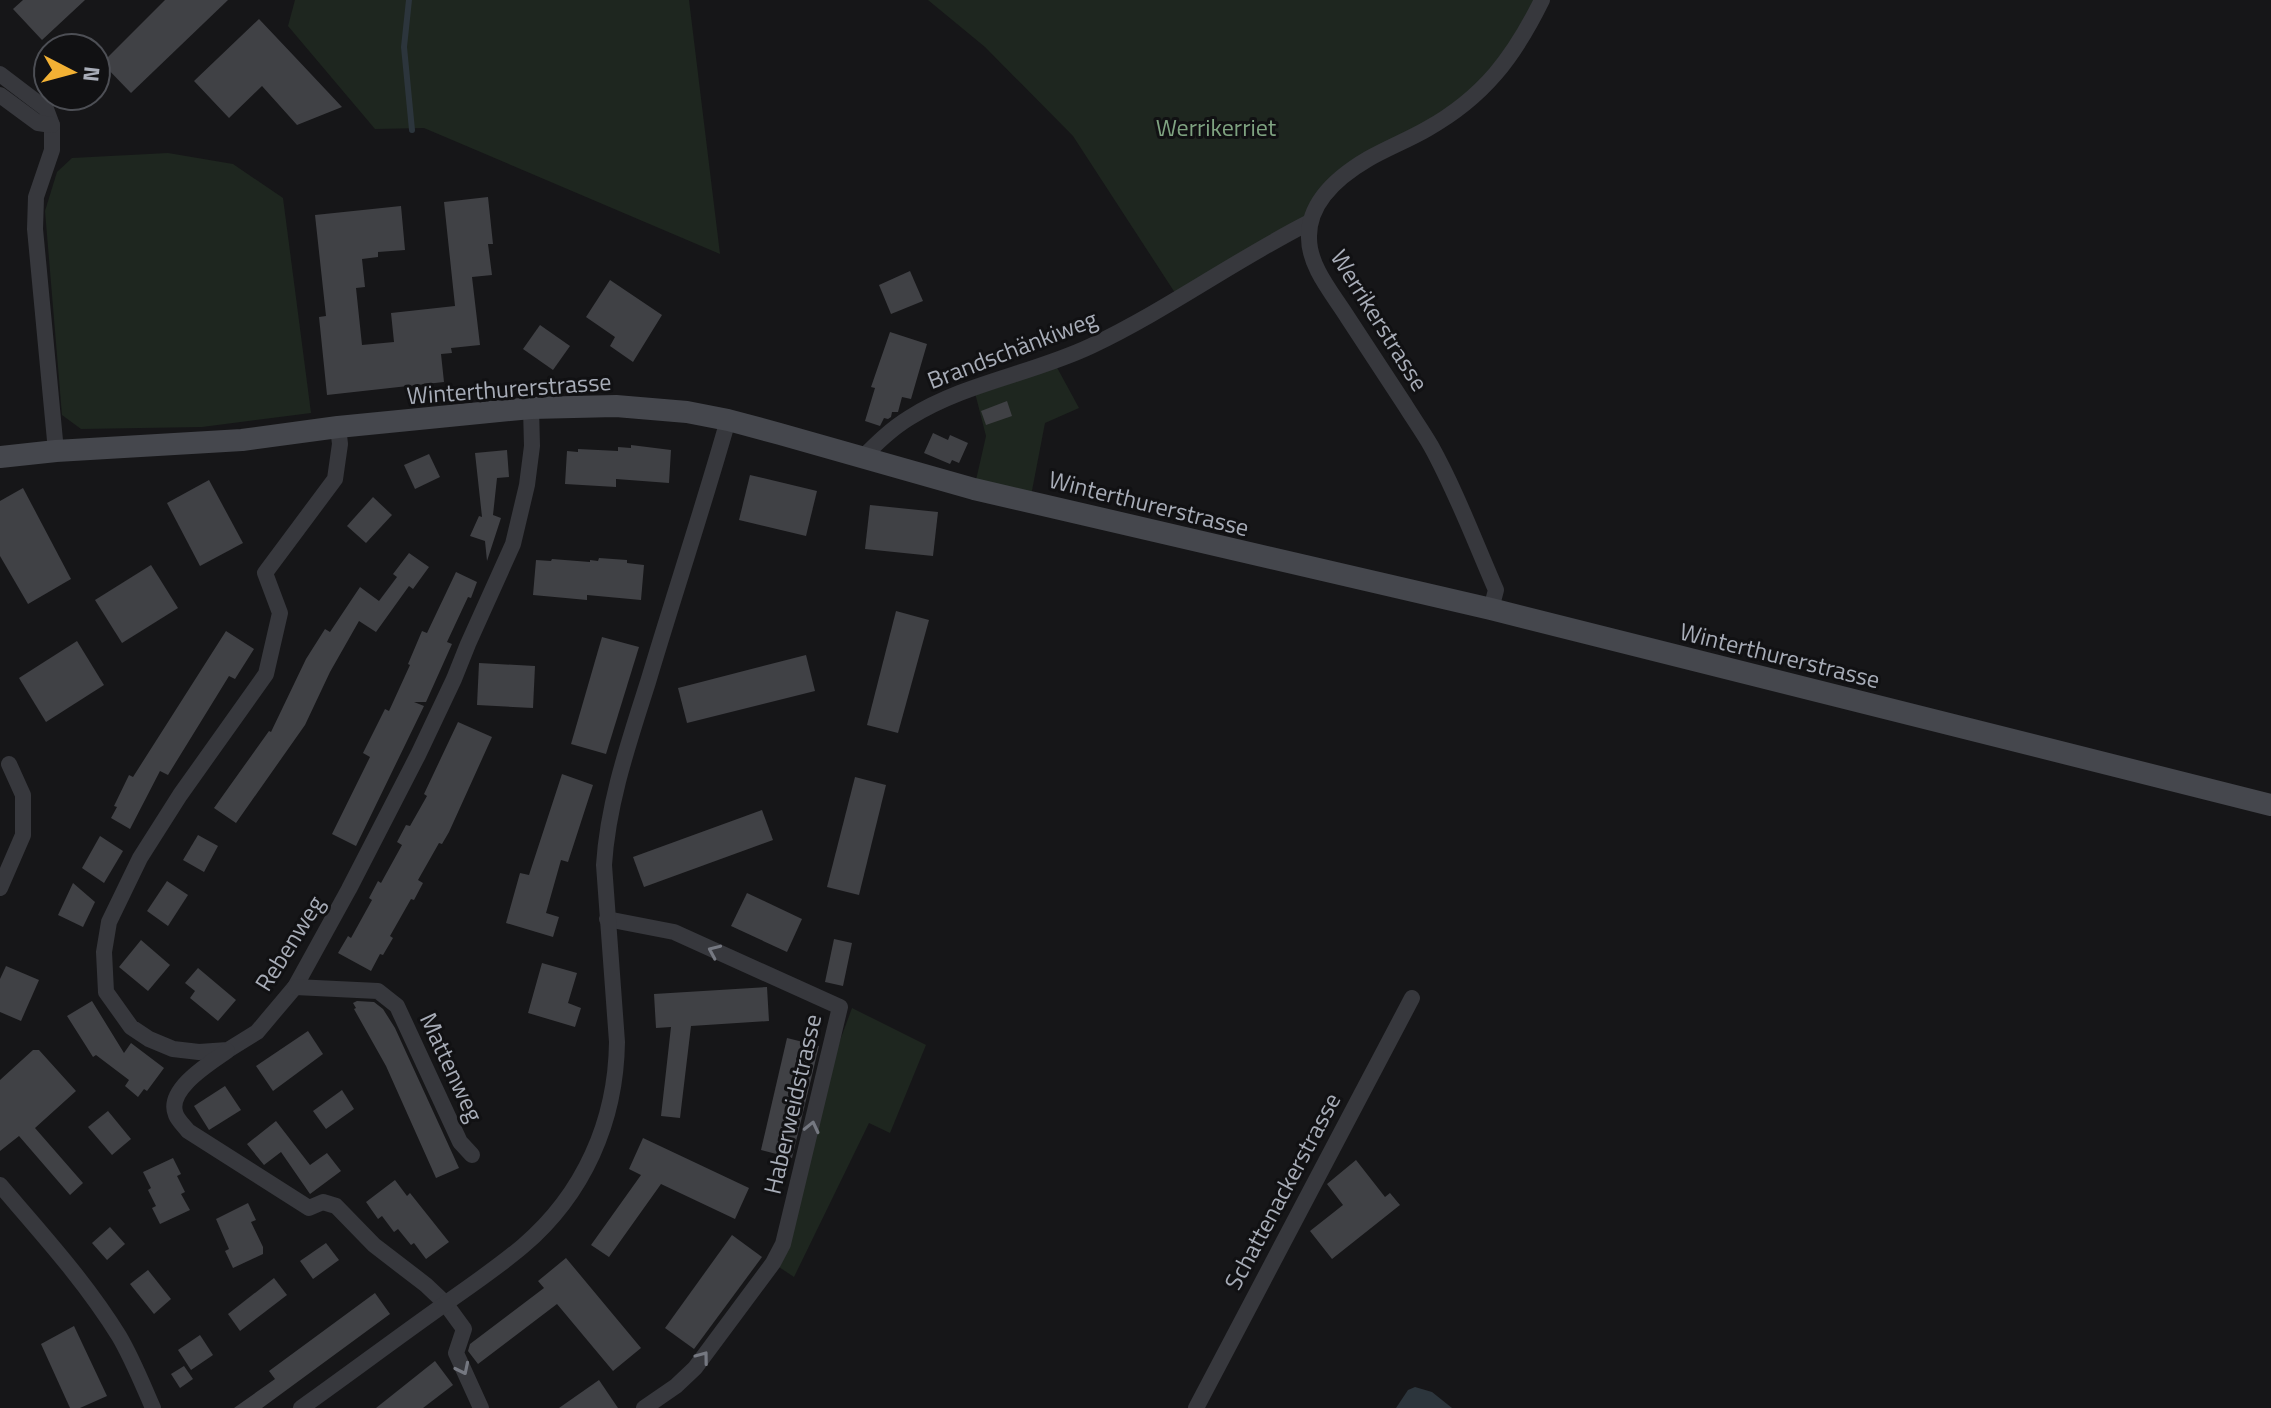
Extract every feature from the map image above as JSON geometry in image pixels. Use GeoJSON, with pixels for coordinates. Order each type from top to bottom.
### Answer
{"type":"FeatureCollection","features":[{"type":"Feature","properties":{"kind":"main road","name":"Winterthurerstrasse"},"geometry":{"type":"LineString","coordinates":[[0,457],[242,440],[531,408],[588,405],[677,411],[728,420],[974,489],[1491,609],[2271,805]]}},
{"type":"Feature","properties":{"kind":"street"},"geometry":{"type":"LineString","coordinates":[[1310,222],[1316,205],[1327,190],[1346,174],[1453,114],[1477,95],[1513,54],[1542,0]]}},
{"type":"Feature","properties":{"kind":"street"},"geometry":{"type":"LineString","coordinates":[[0,74],[49,117],[52,150],[36,197],[35,229],[56,451]]}},
{"type":"Feature","properties":{"kind":"street"},"geometry":{"type":"LineString","coordinates":[[0,95],[38,123],[49,117]]}},
{"type":"Feature","properties":{"kind":"street","name":"Brandschänkiweg"},"geometry":{"type":"LineString","coordinates":[[862,458],[906,420],[927,407],[1054,362],[1102,341],[1277,238],[1310,222]]}},
{"type":"Feature","properties":{"kind":"street","name":"Werrikerstrasse"},"geometry":{"type":"LineString","coordinates":[[1310,222],[1310,252],[1317,268],[1431,445],[1496,590],[1491,609]]}},
{"type":"Feature","properties":{"kind":"street","name":"Rebenweg"},"geometry":{"type":"LineString","coordinates":[[445,1303],[374,1245],[336,1206],[323,1202],[309,1208],[188,1131],[174,1113],[175,1098],[188,1080],[257,1032],[295,987],[349,889],[454,679],[513,544],[527,485],[532,446],[531,408]]}},
{"type":"Feature","properties":{"kind":"street"},"geometry":{"type":"LineString","coordinates":[[301,1408],[523,1247],[568,1196],[598,1143],[612,1098],[616,1068],[604,865],[606,838],[612,805],[728,420]]}},
{"type":"Feature","properties":{"kind":"street"},"geometry":{"type":"LineString","coordinates":[[228,1050],[199,1052],[173,1049],[131,1027],[106,992],[104,952],[109,922],[140,858],[180,795],[266,674],[280,613],[265,573],[335,479],[340,444],[338,427]]}},
{"type":"Feature","properties":{"kind":"street"},"geometry":{"type":"LineString","coordinates":[[0,888],[23,835],[23,795],[9,764]]}},
{"type":"Feature","properties":{"kind":"street","name":"Haberweidstrasse"},"geometry":{"type":"LineString","coordinates":[[607,919],[674,932],[840,1007],[783,1244],[773,1263],[695,1368],[676,1386],[644,1408]]}},
{"type":"Feature","properties":{"kind":"street","name":"Mattenweg"},"geometry":{"type":"LineString","coordinates":[[295,987],[378,991],[397,1006],[460,1142],[472,1155]]}},
{"type":"Feature","properties":{"kind":"street","name":"Schattenackerstrasse"},"geometry":{"type":"LineString","coordinates":[[1196,1408],[1412,998]]}},
{"type":"Feature","properties":{"kind":"street"},"geometry":{"type":"LineString","coordinates":[[0,1185],[105,1314],[137,1370],[153,1408]]}},
{"type":"Feature","properties":{"kind":"street"},"geometry":{"type":"LineString","coordinates":[[445,1303],[464,1329],[456,1353],[481,1408]]}},
{"type":"Feature","properties":{"kind":"green space"},"geometry":{"type":"Polygon","coordinates":[[[295,0],[689,0],[720,254],[424,128],[375,129],[288,26],[295,0]]]}},
{"type":"Feature","properties":{"kind":"green space","name":"Werrikerriet"},"geometry":{"type":"Polygon","coordinates":[[[928,0],[1542,0],[1495,77],[1367,160],[1310,222],[1179,299],[1073,136],[985,47],[928,0]]]}},
{"type":"Feature","properties":{"kind":"green space"},"geometry":{"type":"Polygon","coordinates":[[[168,153],[233,164],[283,198],[311,413],[202,427],[81,429],[62,415],[45,211],[57,172],[72,158],[168,153]]]}},
{"type":"Feature","properties":{"kind":"green space"},"geometry":{"type":"Polygon","coordinates":[[[1054,362],[1079,408],[1045,423],[1030,501],[974,489],[986,436],[974,389],[1054,362]]]}},
{"type":"Feature","properties":{"kind":"green space"},"geometry":{"type":"Polygon","coordinates":[[[852,1008],[926,1045],[890,1133],[869,1123],[794,1277],[773,1263],[818,1100],[852,1008]]]}},
{"type":"Feature","properties":{"kind":"shaded area"},"geometry":{"type":"Polygon","coordinates":[[[1415,1387],[1432,1392],[1452,1408],[1396,1408],[1408,1390],[1415,1387]]]}},
{"type":"Feature","properties":{"kind":"building"},"geometry":{"type":"Polygon","coordinates":[[[23,0],[85,0],[51,32],[35,32],[13,9],[23,0]]]}},
{"type":"Feature","properties":{"kind":"building"},"geometry":{"type":"Polygon","coordinates":[[[165,0],[228,0],[131,93],[112,73],[112,53],[165,0]]]}},
{"type":"Feature","properties":{"kind":"building"},"geometry":{"type":"Polygon","coordinates":[[[259,19],[342,107],[297,125],[262,86],[229,118],[194,81],[259,19]]]}},
{"type":"Feature","properties":{"kind":"building"},"geometry":{"type":"Polygon","coordinates":[[[488,197],[493,244],[488,244],[492,275],[472,277],[480,345],[451,348],[452,353],[441,354],[444,382],[327,395],[319,317],[326,316],[315,215],[401,206],[405,250],[378,252],[378,257],[362,259],[365,287],[356,288],[362,345],[394,342],[391,313],[455,306],[444,202],[488,197]]]}},
{"type":"Feature","properties":{"kind":"building"},"geometry":{"type":"Polygon","coordinates":[[[910,271],[923,301],[891,314],[879,285],[910,271]]]}},
{"type":"Feature","properties":{"kind":"building"},"geometry":{"type":"Polygon","coordinates":[[[610,280],[662,315],[633,362],[610,346],[615,337],[586,317],[610,280]]]}},
{"type":"Feature","properties":{"kind":"building"},"geometry":{"type":"Polygon","coordinates":[[[540,325],[570,346],[553,370],[523,349],[540,325]]]}},
{"type":"Feature","properties":{"kind":"building"},"geometry":{"type":"Polygon","coordinates":[[[890,332],[927,344],[911,399],[902,397],[898,412],[892,412],[888,419],[884,418],[880,426],[865,421],[875,388],[871,387],[890,332]]]}},
{"type":"Feature","properties":{"kind":"building"},"geometry":{"type":"Polygon","coordinates":[[[1007,401],[1012,416],[986,425],[981,411],[1007,401]]]}},
{"type":"Feature","properties":{"kind":"building"},"geometry":{"type":"Polygon","coordinates":[[[933,433],[948,440],[950,435],[968,443],[959,463],[952,460],[950,464],[924,453],[933,433]]]}},
{"type":"Feature","properties":{"kind":"building"},"geometry":{"type":"Polygon","coordinates":[[[631,445],[671,450],[669,483],[616,479],[616,487],[565,484],[567,451],[618,451],[618,447],[631,448],[631,445]]]}},
{"type":"Feature","properties":{"kind":"building"},"geometry":{"type":"Polygon","coordinates":[[[507,450],[509,477],[497,478],[493,515],[501,518],[487,561],[485,541],[470,536],[479,516],[482,517],[475,453],[507,450]]]}},
{"type":"Feature","properties":{"kind":"building"},"geometry":{"type":"Polygon","coordinates":[[[429,454],[440,477],[415,489],[404,465],[429,454]]]}},
{"type":"Feature","properties":{"kind":"building"},"geometry":{"type":"Polygon","coordinates":[[[750,475],[817,491],[806,536],[739,520],[750,475]]]}},
{"type":"Feature","properties":{"kind":"building"},"geometry":{"type":"Polygon","coordinates":[[[209,480],[243,543],[200,566],[167,503],[209,480]]]}},
{"type":"Feature","properties":{"kind":"building"},"geometry":{"type":"Polygon","coordinates":[[[23,488],[71,579],[28,604],[0,556],[0,501],[23,488]]]}},
{"type":"Feature","properties":{"kind":"building"},"geometry":{"type":"Polygon","coordinates":[[[373,497],[392,515],[366,543],[347,526],[373,497]]]}},
{"type":"Feature","properties":{"kind":"building"},"geometry":{"type":"Polygon","coordinates":[[[870,505],[938,512],[933,556],[865,549],[870,505]]]}},
{"type":"Feature","properties":{"kind":"building"},"geometry":{"type":"Polygon","coordinates":[[[409,553],[429,567],[413,589],[409,586],[376,632],[359,621],[305,725],[236,823],[214,808],[271,732],[306,659],[325,629],[330,632],[360,587],[379,601],[397,577],[393,574],[409,553]]]}},
{"type":"Feature","properties":{"kind":"building"},"geometry":{"type":"Polygon","coordinates":[[[599,558],[644,565],[641,600],[587,595],[587,600],[533,595],[536,560],[590,562],[599,558]]]}},
{"type":"Feature","properties":{"kind":"building"},"geometry":{"type":"Polygon","coordinates":[[[151,565],[178,608],[122,643],[95,600],[151,565]]]}},
{"type":"Feature","properties":{"kind":"building"},"geometry":{"type":"Polygon","coordinates":[[[456,572],[477,582],[447,642],[452,644],[426,702],[414,702],[424,706],[356,846],[332,834],[370,757],[363,753],[385,709],[389,711],[422,631],[427,633],[456,572]]]}},
{"type":"Feature","properties":{"kind":"building"},"geometry":{"type":"Polygon","coordinates":[[[896,611],[929,620],[898,733],[867,725],[896,611]]]}},
{"type":"Feature","properties":{"kind":"building"},"geometry":{"type":"Polygon","coordinates":[[[226,631],[254,649],[235,679],[229,676],[168,775],[160,771],[130,829],[111,818],[129,775],[133,777],[226,631]]]}},
{"type":"Feature","properties":{"kind":"building"},"geometry":{"type":"Polygon","coordinates":[[[602,637],[639,647],[606,754],[571,744],[602,637]]]}},
{"type":"Feature","properties":{"kind":"building"},"geometry":{"type":"Polygon","coordinates":[[[77,641],[104,685],[46,722],[19,678],[77,641]]]}},
{"type":"Feature","properties":{"kind":"building"},"geometry":{"type":"Polygon","coordinates":[[[806,655],[815,691],[687,723],[678,688],[806,655]]]}},
{"type":"Feature","properties":{"kind":"building"},"geometry":{"type":"Polygon","coordinates":[[[479,663],[535,666],[533,708],[477,705],[479,663]]]}},
{"type":"Feature","properties":{"kind":"building"},"geometry":{"type":"Polygon","coordinates":[[[458,722],[492,737],[449,832],[442,844],[439,843],[418,880],[423,883],[371,971],[338,953],[348,936],[351,938],[372,900],[369,898],[378,881],[381,883],[402,845],[397,842],[427,796],[424,794],[458,722]]]}},
{"type":"Feature","properties":{"kind":"building"},"geometry":{"type":"Polygon","coordinates":[[[562,774],[593,785],[568,862],[561,860],[546,913],[559,917],[553,937],[506,923],[520,873],[529,875],[562,774]]]}},
{"type":"Feature","properties":{"kind":"building"},"geometry":{"type":"Polygon","coordinates":[[[855,777],[886,785],[859,895],[827,887],[855,777]]]}},
{"type":"Feature","properties":{"kind":"building"},"geometry":{"type":"Polygon","coordinates":[[[762,810],[773,840],[644,887],[633,857],[762,810]]]}},
{"type":"Feature","properties":{"kind":"building"},"geometry":{"type":"Polygon","coordinates":[[[198,835],[218,846],[204,872],[183,860],[198,835]]]}},
{"type":"Feature","properties":{"kind":"building"},"geometry":{"type":"Polygon","coordinates":[[[100,836],[123,851],[104,883],[82,868],[100,836]]]}},
{"type":"Feature","properties":{"kind":"building"},"geometry":{"type":"Polygon","coordinates":[[[167,881],[188,895],[168,926],[147,911],[167,881]]]}},
{"type":"Feature","properties":{"kind":"building"},"geometry":{"type":"Polygon","coordinates":[[[73,883],[95,902],[83,927],[58,915],[73,883]]]}},
{"type":"Feature","properties":{"kind":"building"},"geometry":{"type":"Polygon","coordinates":[[[747,893],[802,919],[787,952],[731,926],[747,893]]]}},
{"type":"Feature","properties":{"kind":"building"},"geometry":{"type":"Polygon","coordinates":[[[834,939],[852,943],[843,986],[825,982],[834,939]]]}},
{"type":"Feature","properties":{"kind":"building"},"geometry":{"type":"Polygon","coordinates":[[[141,940],[170,965],[148,991],[119,967],[141,940]]]}},
{"type":"Feature","properties":{"kind":"building"},"geometry":{"type":"Polygon","coordinates":[[[542,963],[577,973],[568,1003],[581,1008],[575,1027],[528,1013],[542,963]]]}},
{"type":"Feature","properties":{"kind":"building"},"geometry":{"type":"Polygon","coordinates":[[[6,966],[39,980],[21,1021],[0,1012],[0,979],[6,966]]]}},
{"type":"Feature","properties":{"kind":"building"},"geometry":{"type":"Polygon","coordinates":[[[198,968],[236,1000],[218,1021],[190,998],[195,991],[185,983],[198,968]]]}},
{"type":"Feature","properties":{"kind":"building"},"geometry":{"type":"Polygon","coordinates":[[[767,987],[769,1021],[691,1026],[680,1118],[661,1116],[671,1027],[656,1028],[654,994],[767,987]]]}},
{"type":"Feature","properties":{"kind":"building"},"geometry":{"type":"Polygon","coordinates":[[[92,1001],[124,1053],[131,1043],[164,1068],[147,1091],[144,1089],[138,1097],[125,1086],[129,1080],[96,1055],[93,1057],[67,1016],[92,1001]]]}},
{"type":"Feature","properties":{"kind":"building"},"geometry":{"type":"Polygon","coordinates":[[[374,1002],[383,1009],[395,1028],[459,1168],[436,1178],[386,1066],[354,1009],[353,1003],[374,1002]]]}},
{"type":"Feature","properties":{"kind":"building"},"geometry":{"type":"Polygon","coordinates":[[[308,1031],[323,1054],[273,1091],[256,1066],[308,1031]]]}},
{"type":"Feature","properties":{"kind":"building"},"geometry":{"type":"Polygon","coordinates":[[[787,1038],[819,1046],[792,1158],[761,1150],[787,1038]]]}},
{"type":"Feature","properties":{"kind":"building"},"geometry":{"type":"Polygon","coordinates":[[[33,1050],[39,1050],[76,1091],[35,1128],[83,1183],[70,1195],[19,1136],[0,1151],[0,1080],[33,1050]]]}},
{"type":"Feature","properties":{"kind":"building"},"geometry":{"type":"Polygon","coordinates":[[[225,1086],[241,1110],[209,1130],[194,1106],[225,1086]]]}},
{"type":"Feature","properties":{"kind":"building"},"geometry":{"type":"Polygon","coordinates":[[[342,1090],[354,1109],[326,1129],[313,1111],[342,1090]]]}},
{"type":"Feature","properties":{"kind":"building"},"geometry":{"type":"Polygon","coordinates":[[[108,1111],[131,1139],[112,1155],[88,1127],[108,1111]]]}},
{"type":"Feature","properties":{"kind":"building"},"geometry":{"type":"Polygon","coordinates":[[[276,1121],[310,1165],[327,1153],[341,1171],[310,1194],[281,1152],[264,1165],[247,1144],[276,1121]]]}},
{"type":"Feature","properties":{"kind":"building"},"geometry":{"type":"Polygon","coordinates":[[[643,1138],[749,1188],[735,1219],[661,1184],[609,1257],[591,1245],[641,1175],[629,1169],[643,1138]]]}},
{"type":"Feature","properties":{"kind":"building"},"geometry":{"type":"Polygon","coordinates":[[[173,1158],[185,1192],[181,1194],[190,1210],[160,1224],[152,1208],[156,1206],[148,1190],[151,1188],[143,1172],[173,1158]]]}},
{"type":"Feature","properties":{"kind":"building"},"geometry":{"type":"Polygon","coordinates":[[[1356,1160],[1385,1197],[1390,1193],[1400,1205],[1332,1259],[1310,1231],[1343,1205],[1327,1184],[1356,1160]]]}},
{"type":"Feature","properties":{"kind":"building"},"geometry":{"type":"Polygon","coordinates":[[[395,1180],[407,1196],[410,1193],[449,1242],[426,1259],[398,1229],[394,1232],[382,1216],[378,1219],[366,1202],[395,1180]]]}},
{"type":"Feature","properties":{"kind":"building"},"geometry":{"type":"Polygon","coordinates":[[[248,1203],[256,1220],[251,1222],[263,1247],[263,1254],[233,1268],[225,1251],[229,1249],[216,1219],[248,1203]]]}},
{"type":"Feature","properties":{"kind":"building"},"geometry":{"type":"Polygon","coordinates":[[[110,1227],[125,1244],[107,1260],[92,1243],[110,1227]]]}},
{"type":"Feature","properties":{"kind":"building"},"geometry":{"type":"Polygon","coordinates":[[[732,1235],[762,1257],[694,1349],[665,1328],[732,1235]]]}},
{"type":"Feature","properties":{"kind":"building"},"geometry":{"type":"Polygon","coordinates":[[[326,1243],[339,1260],[313,1279],[300,1261],[326,1243]]]}},
{"type":"Feature","properties":{"kind":"building"},"geometry":{"type":"Polygon","coordinates":[[[566,1258],[641,1348],[613,1371],[557,1304],[478,1364],[468,1351],[470,1344],[544,1288],[538,1281],[566,1258]]]}},
{"type":"Feature","properties":{"kind":"building"},"geometry":{"type":"Polygon","coordinates":[[[148,1270],[171,1299],[154,1314],[130,1284],[148,1270]]]}},
{"type":"Feature","properties":{"kind":"building"},"geometry":{"type":"Polygon","coordinates":[[[274,1278],[287,1295],[240,1331],[228,1314],[274,1278]]]}},
{"type":"Feature","properties":{"kind":"building"},"geometry":{"type":"Polygon","coordinates":[[[375,1293],[390,1314],[262,1408],[234,1408],[275,1379],[269,1371],[375,1293]]]}},
{"type":"Feature","properties":{"kind":"building"},"geometry":{"type":"Polygon","coordinates":[[[74,1326],[107,1396],[80,1408],[70,1408],[41,1344],[74,1326]]]}},
{"type":"Feature","properties":{"kind":"building"},"geometry":{"type":"Polygon","coordinates":[[[200,1335],[213,1355],[191,1370],[178,1350],[200,1335]]]}},
{"type":"Feature","properties":{"kind":"building"},"geometry":{"type":"Polygon","coordinates":[[[435,1361],[453,1385],[423,1408],[376,1408],[435,1361]]]}},
{"type":"Feature","properties":{"kind":"building"},"geometry":{"type":"Polygon","coordinates":[[[184,1366],[193,1379],[180,1388],[171,1374],[184,1366]]]}},
{"type":"Feature","properties":{"kind":"building"},"geometry":{"type":"Polygon","coordinates":[[[599,1380],[618,1408],[559,1408],[599,1380]]]}},
{"type":"Feature","properties":{"kind":"waterway"},"geometry":{"type":"LineString","coordinates":[[409,0],[404,47],[412,130]]}}]}
